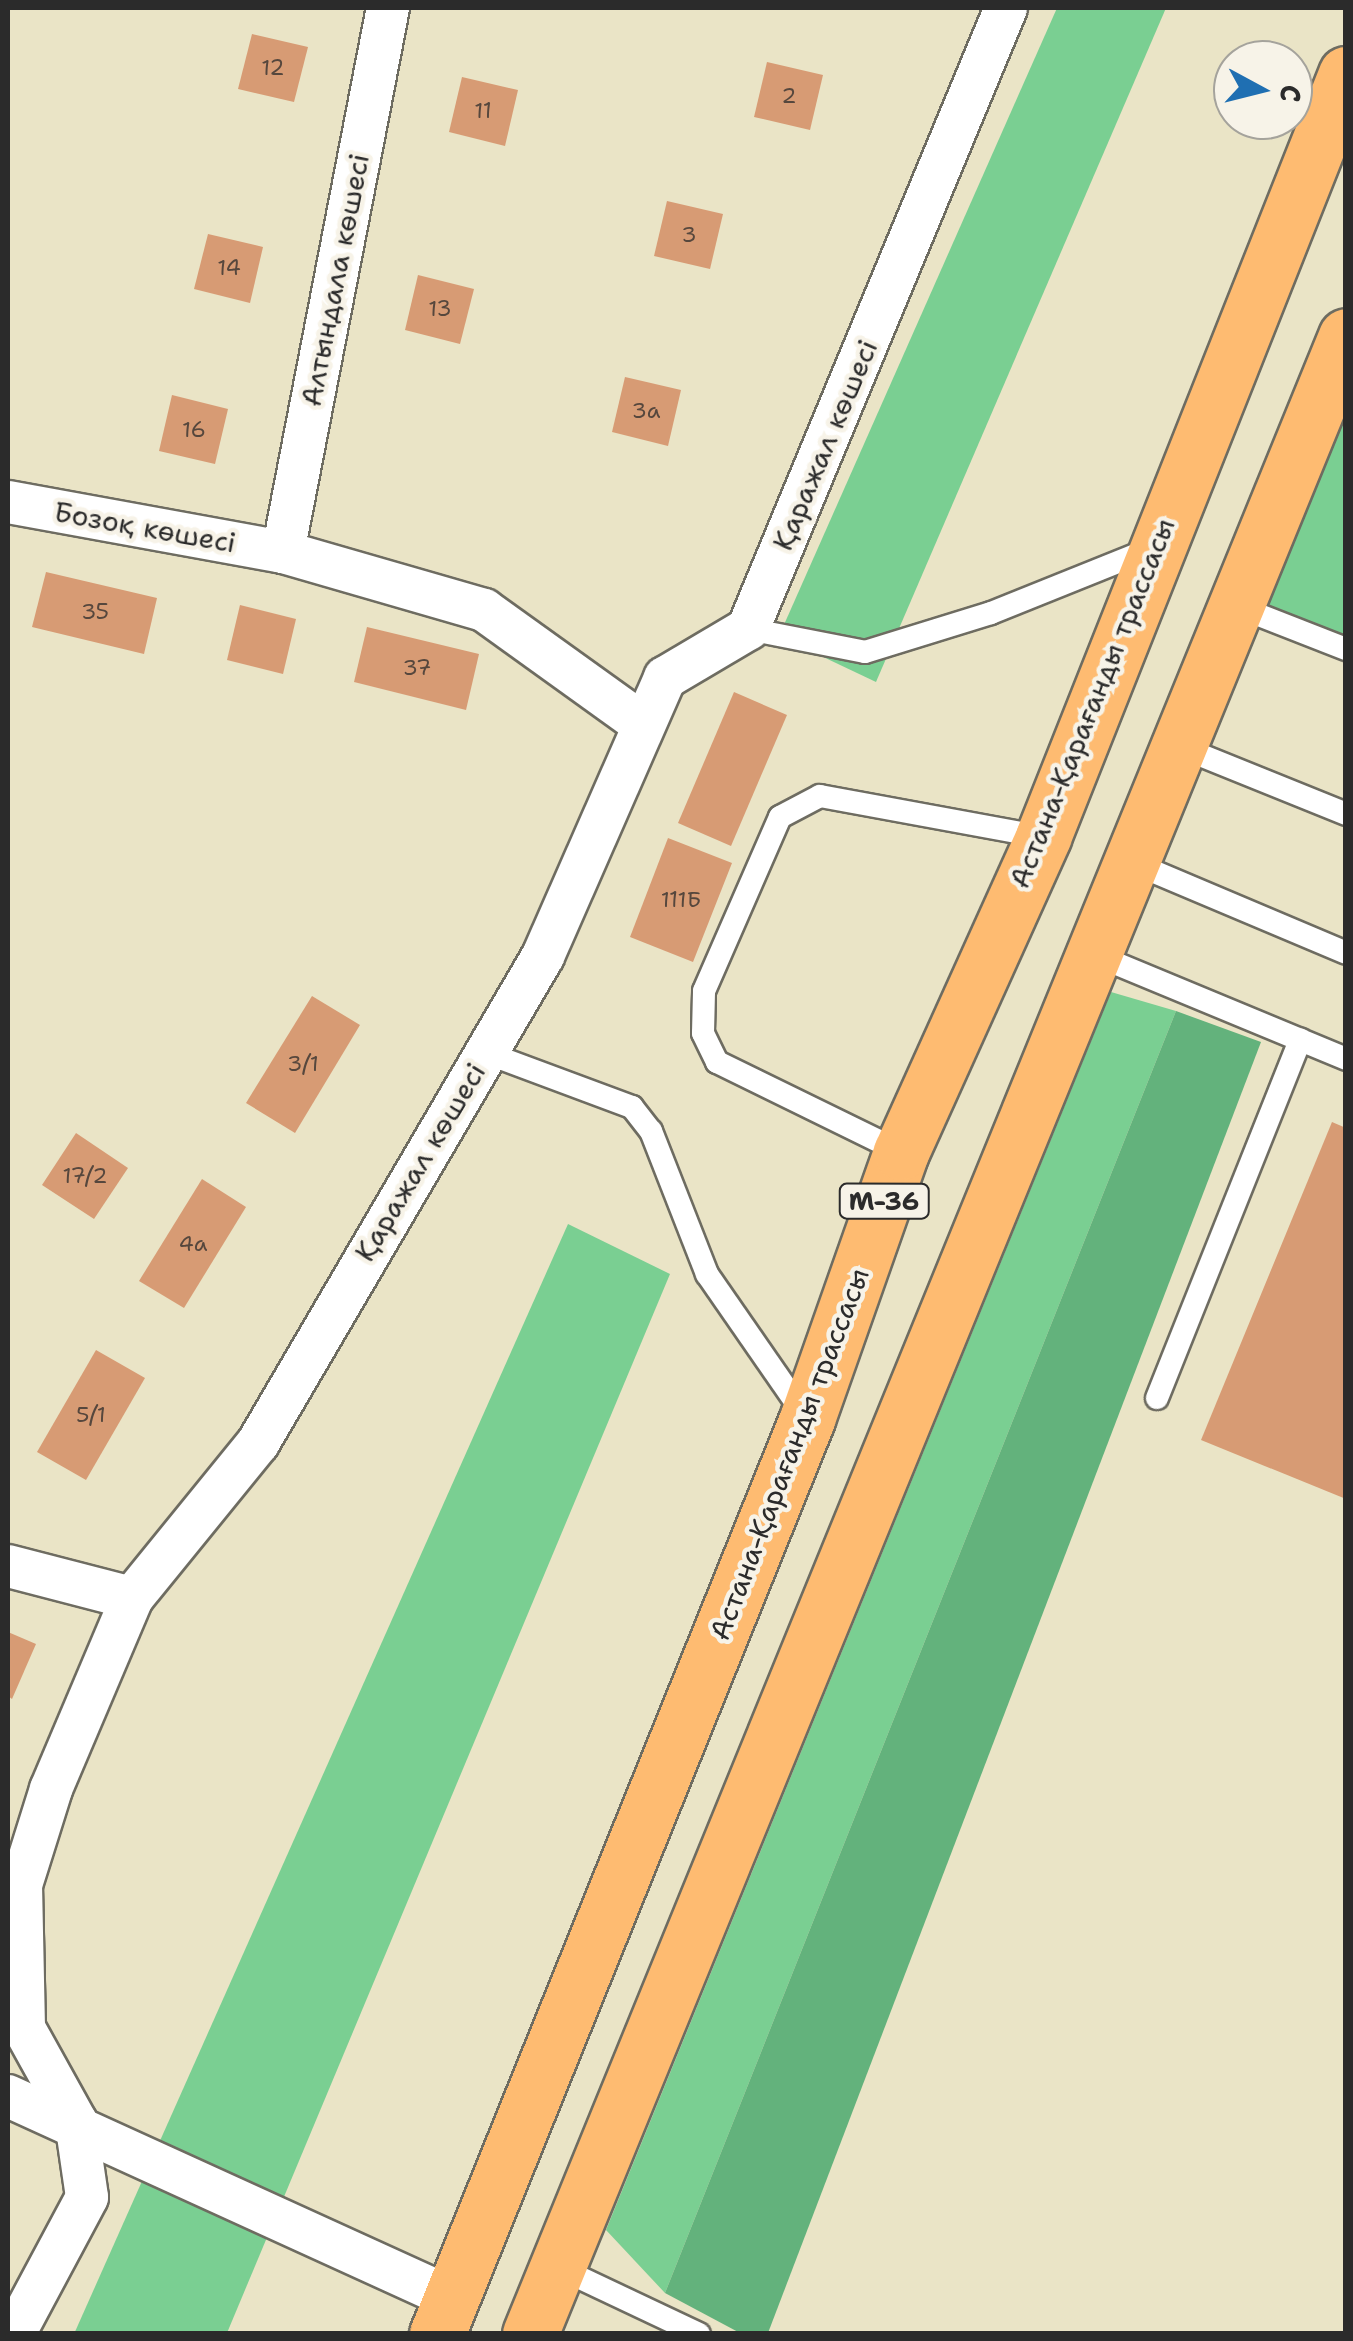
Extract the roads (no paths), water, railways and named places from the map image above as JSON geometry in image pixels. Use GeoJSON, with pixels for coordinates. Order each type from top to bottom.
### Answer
{"type":"FeatureCollection","features":[{"type":"Feature","properties":{"kind":"main road","name":"Астана-Қарағанды трассасы"},"geometry":{"type":"LineString","coordinates":[[444,2316],[808,1418],[901,1152],[1043,837],[1153,548],[1346,74]]}},
{"type":"Feature","properties":{"kind":"main road"},"geometry":{"type":"LineString","coordinates":[[530,2334],[1346,336]]}},
{"type":"Feature","properties":{"kind":"street","name":"Алтындала көшесі"},"geometry":{"type":"LineString","coordinates":[[283,552],[388,8]]}},
{"type":"Feature","properties":{"kind":"street","name":"Қаражал көшесі"},"geometry":{"type":"LineString","coordinates":[[14,2334],[87,2197],[76,2122],[24,2028],[21,1885],[51,1789],[132,1598],[258,1442],[543,956],[641,723],[665,678],[748,629],[1006,8]]}},
{"type":"Feature","properties":{"kind":"street","name":"Бозоқ көшесі"},"geometry":{"type":"LineString","coordinates":[[8,502],[283,552],[484,610],[641,723]]}},
{"type":"Feature","properties":{"kind":"street"},"geometry":{"type":"LineString","coordinates":[[8,1566],[132,1598]]}},
{"type":"Feature","properties":{"kind":"street"},"geometry":{"type":"LineString","coordinates":[[8,2096],[76,2122],[444,2316]]}},
{"type":"Feature","properties":{"kind":"lane"},"geometry":{"type":"LineString","coordinates":[[748,629],[864,652],[991,613],[1153,548]]}},
{"type":"Feature","properties":{"kind":"lane"},"geometry":{"type":"LineString","coordinates":[[1236,606],[1346,649]]}},
{"type":"Feature","properties":{"kind":"lane"},"geometry":{"type":"LineString","coordinates":[[1178,746],[1346,814]]}},
{"type":"Feature","properties":{"kind":"lane"},"geometry":{"type":"LineString","coordinates":[[901,1152],[717,1062],[703,1033],[704,991],[780,817],[820,796],[1043,837]]}},
{"type":"Feature","properties":{"kind":"lane"},"geometry":{"type":"LineString","coordinates":[[1131,862],[1346,953]]}},
{"type":"Feature","properties":{"kind":"lane"},"geometry":{"type":"LineString","coordinates":[[1093,954],[1346,1059]]}},
{"type":"Feature","properties":{"kind":"lane"},"geometry":{"type":"LineString","coordinates":[[1157,1398],[1300,1040]]}},
{"type":"Feature","properties":{"kind":"lane"},"geometry":{"type":"LineString","coordinates":[[484,1052],[632,1107],[651,1132],[707,1274],[808,1418]]}},
{"type":"Feature","properties":{"kind":"lane"},"geometry":{"type":"LineString","coordinates":[[558,2267],[698,2334]]}}]}
